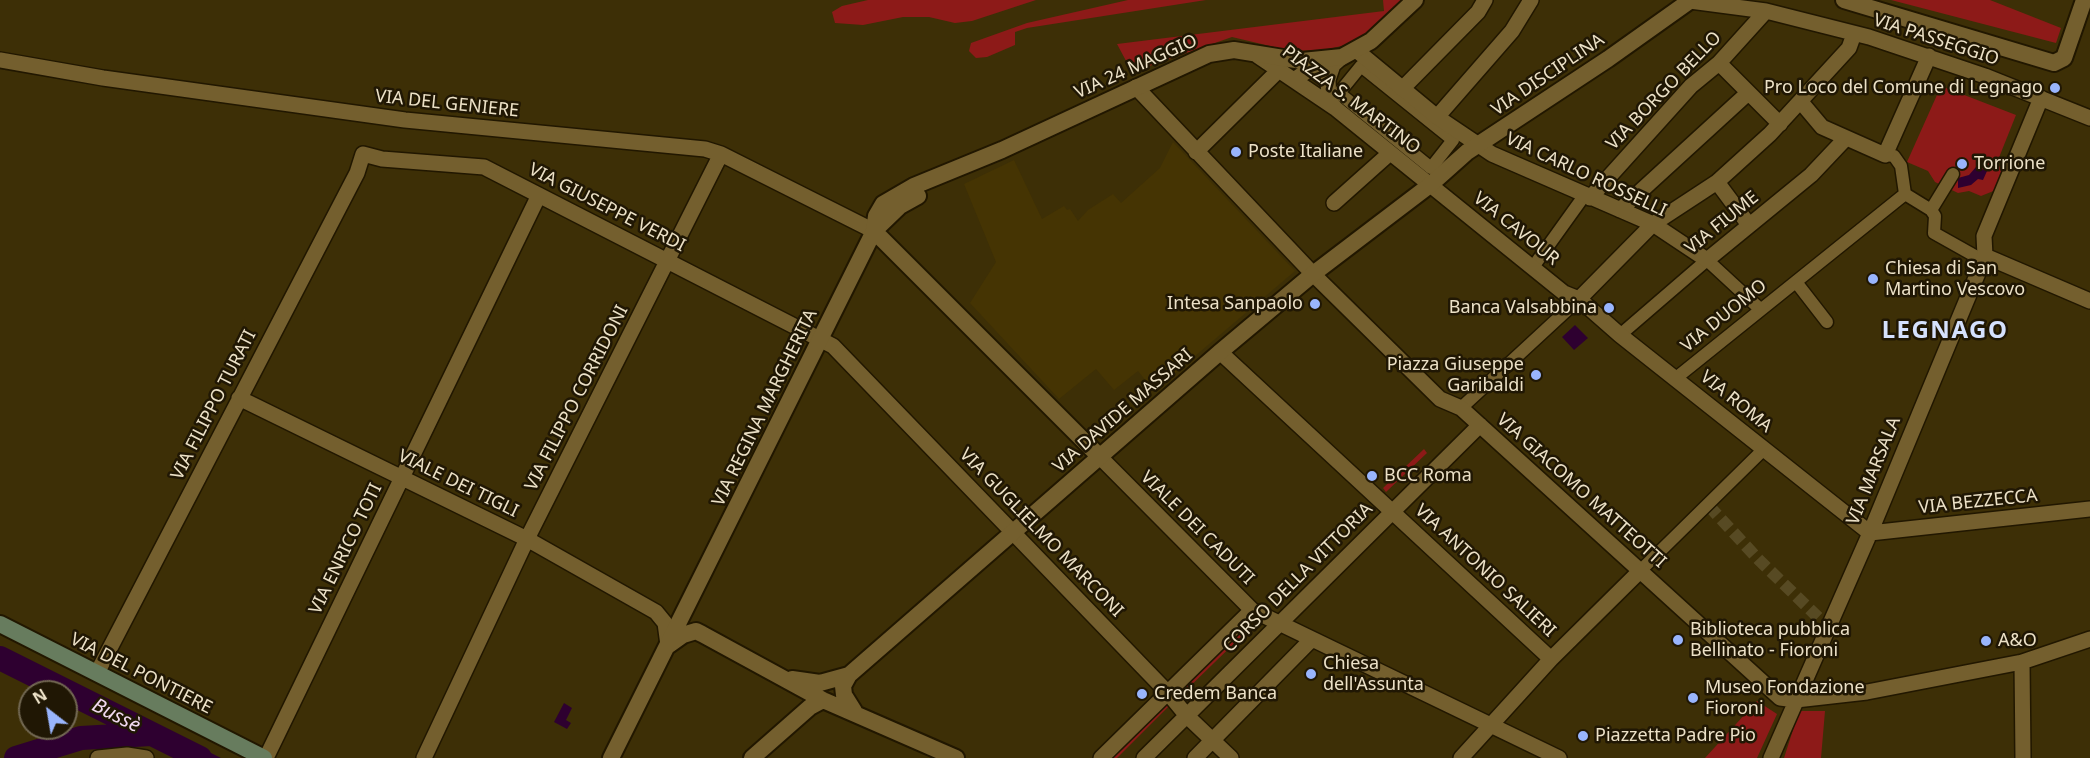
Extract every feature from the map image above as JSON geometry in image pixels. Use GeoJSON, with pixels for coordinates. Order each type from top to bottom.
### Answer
{"type":"FeatureCollection","features":[{"type":"Feature","properties":{"kind":"main road","name":"VIA DEL PONTIERE"},"geometry":{"type":"LineString","coordinates":[[0,624],[265,758]]}},
{"type":"Feature","properties":{"kind":"street","name":"VIA 24 MAGGIO"},"geometry":{"type":"LineString","coordinates":[[874,231],[900,206],[1002,150],[1209,54],[1245,51],[1302,61],[1323,60],[1349,53],[1383,32],[1415,0]]}},
{"type":"Feature","properties":{"kind":"street"},"geometry":{"type":"LineString","coordinates":[[1402,89],[1478,12],[1485,0]]}},
{"type":"Feature","properties":{"kind":"street"},"geometry":{"type":"LineString","coordinates":[[1437,117],[1512,31],[1531,0]]}},
{"type":"Feature","properties":{"kind":"street","name":"VIA PASSEGGIO"},"geometry":{"type":"LineString","coordinates":[[1690,0],[1766,11],[1929,56],[2090,118]]}},
{"type":"Feature","properties":{"kind":"street","name":"VIA DISCIPLINA"},"geometry":{"type":"LineString","coordinates":[[1430,185],[1480,144],[1608,59],[1690,0]]}},
{"type":"Feature","properties":{"kind":"street"},"geometry":{"type":"LineString","coordinates":[[1844,0],[2049,62],[2060,62],[2067,50],[2084,0]]}},
{"type":"Feature","properties":{"kind":"street","name":"VIA BORGO BELLO"},"geometry":{"type":"LineString","coordinates":[[1587,197],[1691,86],[1719,63],[1766,11]]}},
{"type":"Feature","properties":{"kind":"street"},"geometry":{"type":"LineString","coordinates":[[1461,408],[1579,299],[1653,225],[1718,182],[1780,124],[1849,48],[1854,34]]}},
{"type":"Feature","properties":{"kind":"street","name":"PIAZZA S. MARTINO"},"geometry":{"type":"LineString","coordinates":[[1245,51],[1280,69],[1294,80],[1337,101],[1390,153],[1430,185]]}},
{"type":"Feature","properties":{"kind":"street","name":"VIA CARLO ROSSELLI"},"geometry":{"type":"LineString","coordinates":[[1349,53],[1402,89],[1437,117],[1492,153],[1653,225],[1707,260],[1760,309]]}},
{"type":"Feature","properties":{"kind":"street"},"geometry":{"type":"LineString","coordinates":[[1337,101],[1361,66],[1454,140],[1431,168],[1337,101],[1329,100],[1328,80],[1333,65],[1349,53]]}},
{"type":"Feature","properties":{"kind":"street"},"geometry":{"type":"LineString","coordinates":[[1885,155],[1929,56]]}},
{"type":"Feature","properties":{"kind":"street","name":"VIA DEL GENIERE"},"geometry":{"type":"LineString","coordinates":[[0,60],[353,114],[686,146],[721,154],[874,231]]}},
{"type":"Feature","properties":{"kind":"street"},"geometry":{"type":"LineString","coordinates":[[1294,80],[1323,60]]}},
{"type":"Feature","properties":{"kind":"street"},"geometry":{"type":"LineString","coordinates":[[1719,63],[1780,124]]}},
{"type":"Feature","properties":{"kind":"street"},"geometry":{"type":"LineString","coordinates":[[1196,152],[1280,69]]}},
{"type":"Feature","properties":{"kind":"street","name":"VIA GIACOMO MATTEOTTI"},"geometry":{"type":"LineString","coordinates":[[1136,87],[1313,274],[1440,399],[1461,408],[1780,698],[1796,700],[1867,692],[2022,662],[2090,639]]}},
{"type":"Feature","properties":{"kind":"street"},"geometry":{"type":"LineString","coordinates":[[1620,210],[1748,93]]}},
{"type":"Feature","properties":{"kind":"street","name":"VIA MARSALA"},"geometry":{"type":"LineString","coordinates":[[1771,758],[1870,533],[1985,256],[1984,236],[2041,98]]}},
{"type":"Feature","properties":{"kind":"street"},"geometry":{"type":"LineString","coordinates":[[1802,102],[1822,127],[1885,155],[1894,156],[1901,166],[1905,194],[1931,210],[1935,216],[1934,233],[1976,256],[1972,266]]}},
{"type":"Feature","properties":{"kind":"street","name":"VIA FIUME"},"geometry":{"type":"LineString","coordinates":[[1620,334],[1811,175],[1846,138]]}},
{"type":"Feature","properties":{"kind":"street"},"geometry":{"type":"LineString","coordinates":[[1334,203],[1390,153]]}},
{"type":"Feature","properties":{"kind":"street","name":"VIA GIUSEPPE VERDI"},"geometry":{"type":"LineString","coordinates":[[363,154],[382,159],[484,167],[821,339]]}},
{"type":"Feature","properties":{"kind":"street","name":"VIA FILIPPO TURATI"},"geometry":{"type":"LineString","coordinates":[[97,673],[357,173],[363,154]]}},
{"type":"Feature","properties":{"kind":"street","name":"VIA FILIPPO CORRIDONI"},"geometry":{"type":"LineString","coordinates":[[424,758],[527,539],[721,154]]}},
{"type":"Feature","properties":{"kind":"street"},"geometry":{"type":"LineString","coordinates":[[1931,210],[1953,174]]}},
{"type":"Feature","properties":{"kind":"street"},"geometry":{"type":"LineString","coordinates":[[1718,182],[1749,225]]}},
{"type":"Feature","properties":{"kind":"street","name":"VIA CAVOUR"},"geometry":{"type":"LineString","coordinates":[[1430,185],[1564,293],[1579,299]]}},
{"type":"Feature","properties":{"kind":"street","name":"VIA DAVIDE MASSARI"},"geometry":{"type":"LineString","coordinates":[[783,678],[820,682],[835,681],[849,675],[1220,352],[1313,274],[1430,185]]}},
{"type":"Feature","properties":{"kind":"street","name":"VIA DUOMO"},"geometry":{"type":"LineString","coordinates":[[1676,378],[1905,194]]}},
{"type":"Feature","properties":{"kind":"street","name":"VIA ENRICO TOTI"},"geometry":{"type":"LineString","coordinates":[[265,758],[403,479],[539,195]]}},
{"type":"Feature","properties":{"kind":"street"},"geometry":{"type":"LineString","coordinates":[[1533,267],[1587,197]]}},
{"type":"Feature","properties":{"kind":"street","name":"VIA REGINA MARGHERITA"},"geometry":{"type":"LineString","coordinates":[[611,758],[874,231]]}},
{"type":"Feature","properties":{"kind":"street","name":"VIALE DEI CADUTI"},"geometry":{"type":"LineString","coordinates":[[874,231],[1252,610],[1559,758]]}},
{"type":"Feature","properties":{"kind":"street"},"geometry":{"type":"LineString","coordinates":[[1985,256],[2090,301]]}},
{"type":"Feature","properties":{"kind":"street","name":"VIA DUOMO"},"geometry":{"type":"LineString","coordinates":[[1796,282],[1827,322]]}},
{"type":"Feature","properties":{"kind":"street","name":"VIA ROMA"},"geometry":{"type":"LineString","coordinates":[[1579,299],[1763,450],[1870,533]]}},
{"type":"Feature","properties":{"kind":"street","name":"VIA GUGLIELMO MARCONI"},"geometry":{"type":"LineString","coordinates":[[821,339],[832,346],[861,374],[1168,693],[1187,716],[1231,758]]}},
{"type":"Feature","properties":{"kind":"street","name":"VIA ANTONIO SALIERI"},"geometry":{"type":"LineString","coordinates":[[1220,352],[1551,659]]}},
{"type":"Feature","properties":{"kind":"street","name":"VIALE DEI TIGLI"},"geometry":{"type":"LineString","coordinates":[[239,398],[527,539],[656,612]]}},
{"type":"Feature","properties":{"kind":"street","name":"CORSO DELLA VITTORIA"},"geometry":{"type":"LineString","coordinates":[[1144,758],[1480,425]]}},
{"type":"Feature","properties":{"kind":"street"},"geometry":{"type":"LineString","coordinates":[[1461,758],[1551,659],[1763,450]]}},
{"type":"Feature","properties":{"kind":"street","name":"VIA BEZZECCA"},"geometry":{"type":"LineString","coordinates":[[1870,533],[2090,509]]}},
{"type":"Feature","properties":{"kind":"street"},"geometry":{"type":"LineString","coordinates":[[656,612],[676,612],[688,606],[690,623],[696,631],[823,700],[854,711],[956,758]]}},
{"type":"Feature","properties":{"kind":"street","name":"CORSO DELLA VITTORIA"},"geometry":{"type":"LineString","coordinates":[[1101,758],[1252,610]]}},
{"type":"Feature","properties":{"kind":"street"},"geometry":{"type":"LineString","coordinates":[[656,612],[665,623],[668,645]]}},
{"type":"Feature","properties":{"kind":"street"},"geometry":{"type":"LineString","coordinates":[[668,645],[677,638],[696,631]]}},
{"type":"Feature","properties":{"kind":"street"},"geometry":{"type":"LineString","coordinates":[[1195,758],[1311,640]]}},
{"type":"Feature","properties":{"kind":"street"},"geometry":{"type":"LineString","coordinates":[[2022,662],[2023,758]]}},
{"type":"Feature","properties":{"kind":"street"},"geometry":{"type":"LineString","coordinates":[[849,675],[843,686],[844,694],[854,711]]}},
{"type":"Feature","properties":{"kind":"street"},"geometry":{"type":"LineString","coordinates":[[752,758],[810,707],[823,700]]}},
{"type":"Feature","properties":{"kind":"street"},"geometry":{"type":"LineString","coordinates":[[98,758],[127,755],[146,758]]}},
{"type":"Feature","properties":{"kind":"shaded area"},"geometry":{"type":"Polygon","coordinates":[[[868,0],[1036,0],[972,21],[955,23],[929,17],[903,17],[863,25],[835,23],[832,12],[842,6],[868,0]]]}},
{"type":"Feature","properties":{"kind":"shaded area"},"geometry":{"type":"Polygon","coordinates":[[[1128,0],[1206,0],[1027,28],[1015,32],[1015,45],[987,57],[976,58],[969,51],[971,43],[1027,23],[1128,0]]]}},
{"type":"Feature","properties":{"kind":"shaded area"},"geometry":{"type":"Polygon","coordinates":[[[1383,0],[1405,0],[1369,33],[1350,44],[1324,50],[1291,51],[1232,37],[1132,72],[1117,44],[1384,11],[1383,0]]]}},
{"type":"Feature","properties":{"kind":"shaded area"},"geometry":{"type":"Polygon","coordinates":[[[1891,0],[1990,0],[2061,28],[2056,43],[1891,0]]]}},
{"type":"Feature","properties":{"kind":"shaded area"},"geometry":{"type":"Polygon","coordinates":[[[1941,86],[2016,115],[1996,165],[2005,169],[1996,190],[1981,196],[1969,191],[1958,193],[1935,182],[1928,171],[1907,162],[1941,86]]]}},
{"type":"Feature","properties":{"kind":"shaded area"},"geometry":{"type":"Polygon","coordinates":[[[1173,142],[1295,271],[1154,391],[1138,371],[1114,390],[1096,369],[1059,399],[970,303],[996,262],[964,184],[1014,160],[1042,219],[1064,206],[1067,210],[1070,209],[1078,221],[1088,210],[1113,194],[1121,203],[1160,168],[1173,142]]]}},
{"type":"Feature","properties":{"kind":"shaded area"},"geometry":{"type":"Polygon","coordinates":[[[1976,167],[1987,171],[1983,180],[1978,179],[1971,185],[1958,188],[1958,178],[1969,175],[1976,167]]]}},
{"type":"Feature","properties":{"kind":"shaded area"},"geometry":{"type":"Polygon","coordinates":[[[1575,325],[1588,338],[1574,350],[1562,337],[1575,325]]]}},
{"type":"Feature","properties":{"kind":"shaded area"},"geometry":{"type":"Polygon","coordinates":[[[1424,449],[1427,453],[1386,492],[1383,488],[1424,449]]]}},
{"type":"Feature","properties":{"kind":"shaded area"},"geometry":{"type":"Polygon","coordinates":[[[1246,624],[1250,628],[1180,696],[1176,691],[1246,624]]]}},
{"type":"Feature","properties":{"kind":"shaded area"},"geometry":{"type":"Polygon","coordinates":[[[1757,701],[1777,714],[1757,758],[1705,758],[1757,701]]]}},
{"type":"Feature","properties":{"kind":"shaded area"},"geometry":{"type":"Polygon","coordinates":[[[1165,702],[1169,706],[1117,758],[1108,758],[1165,702]]]}},
{"type":"Feature","properties":{"kind":"shaded area"},"geometry":{"type":"Polygon","coordinates":[[[564,703],[572,708],[566,720],[571,723],[567,729],[554,722],[564,703]]]}},
{"type":"Feature","properties":{"kind":"shaded area"},"geometry":{"type":"Polygon","coordinates":[[[1799,711],[1825,711],[1821,758],[1784,758],[1799,711]]]}},
{"type":"Feature","properties":{"kind":"shaded area"},"geometry":{"type":"Polygon","coordinates":[[[143,719],[221,758],[182,758],[134,735],[143,719]]]}},
{"type":"Feature","properties":{"kind":"waterway","name":"Bussè"},"geometry":{"type":"LineString","coordinates":[[0,658],[200,758]]}},
{"type":"Feature","properties":{"kind":"waterway"},"geometry":{"type":"LineString","coordinates":[[16,758],[81,738],[151,734]]}},
{"type":"Feature","properties":{"kind":"tunnel"},"geometry":{"type":"LineString","coordinates":[[1709,506],[1758,559],[1827,626]]}},
{"type":"Feature","properties":{"kind":"place","name":"Pro Loco del Comune di Legnago"},"geometry":{"type":"Point","coordinates":[2055,88]}},
{"type":"Feature","properties":{"kind":"place","name":"Poste Italiane"},"geometry":{"type":"Point","coordinates":[1236,152]}},
{"type":"Feature","properties":{"kind":"place","name":"Torrione"},"geometry":{"type":"Point","coordinates":[1962,164]}},
{"type":"Feature","properties":{"kind":"place","name":"Chiesa di San Martino Vescovo"},"geometry":{"type":"Point","coordinates":[1873,279]}},
{"type":"Feature","properties":{"kind":"place","name":"Intesa Sanpaolo"},"geometry":{"type":"Point","coordinates":[1315,304]}},
{"type":"Feature","properties":{"kind":"place","name":"Banca Valsabbina"},"geometry":{"type":"Point","coordinates":[1609,308]}},
{"type":"Feature","properties":{"kind":"place","name":"Piazza Giuseppe Garibaldi"},"geometry":{"type":"Point","coordinates":[1536,375]}},
{"type":"Feature","properties":{"kind":"place","name":"BCC Roma"},"geometry":{"type":"Point","coordinates":[1372,476]}},
{"type":"Feature","properties":{"kind":"place","name":"Biblioteca pubblica Bellinato - Fioroni"},"geometry":{"type":"Point","coordinates":[1678,640]}},
{"type":"Feature","properties":{"kind":"place","name":"A&O"},"geometry":{"type":"Point","coordinates":[1986,641]}},
{"type":"Feature","properties":{"kind":"place","name":"Chiesa dell'Assunta"},"geometry":{"type":"Point","coordinates":[1311,674]}},
{"type":"Feature","properties":{"kind":"place","name":"Credem Banca"},"geometry":{"type":"Point","coordinates":[1142,694]}},
{"type":"Feature","properties":{"kind":"place","name":"Museo Fondazione Fioroni"},"geometry":{"type":"Point","coordinates":[1693,698]}},
{"type":"Feature","properties":{"kind":"place","name":"Piazzetta Padre Pio"},"geometry":{"type":"Point","coordinates":[1583,736]}},
{"type":"Feature","properties":{"kind":"district","name":"LEGNAGO"},"geometry":{"type":"Point","coordinates":[1945,331]}}]}
